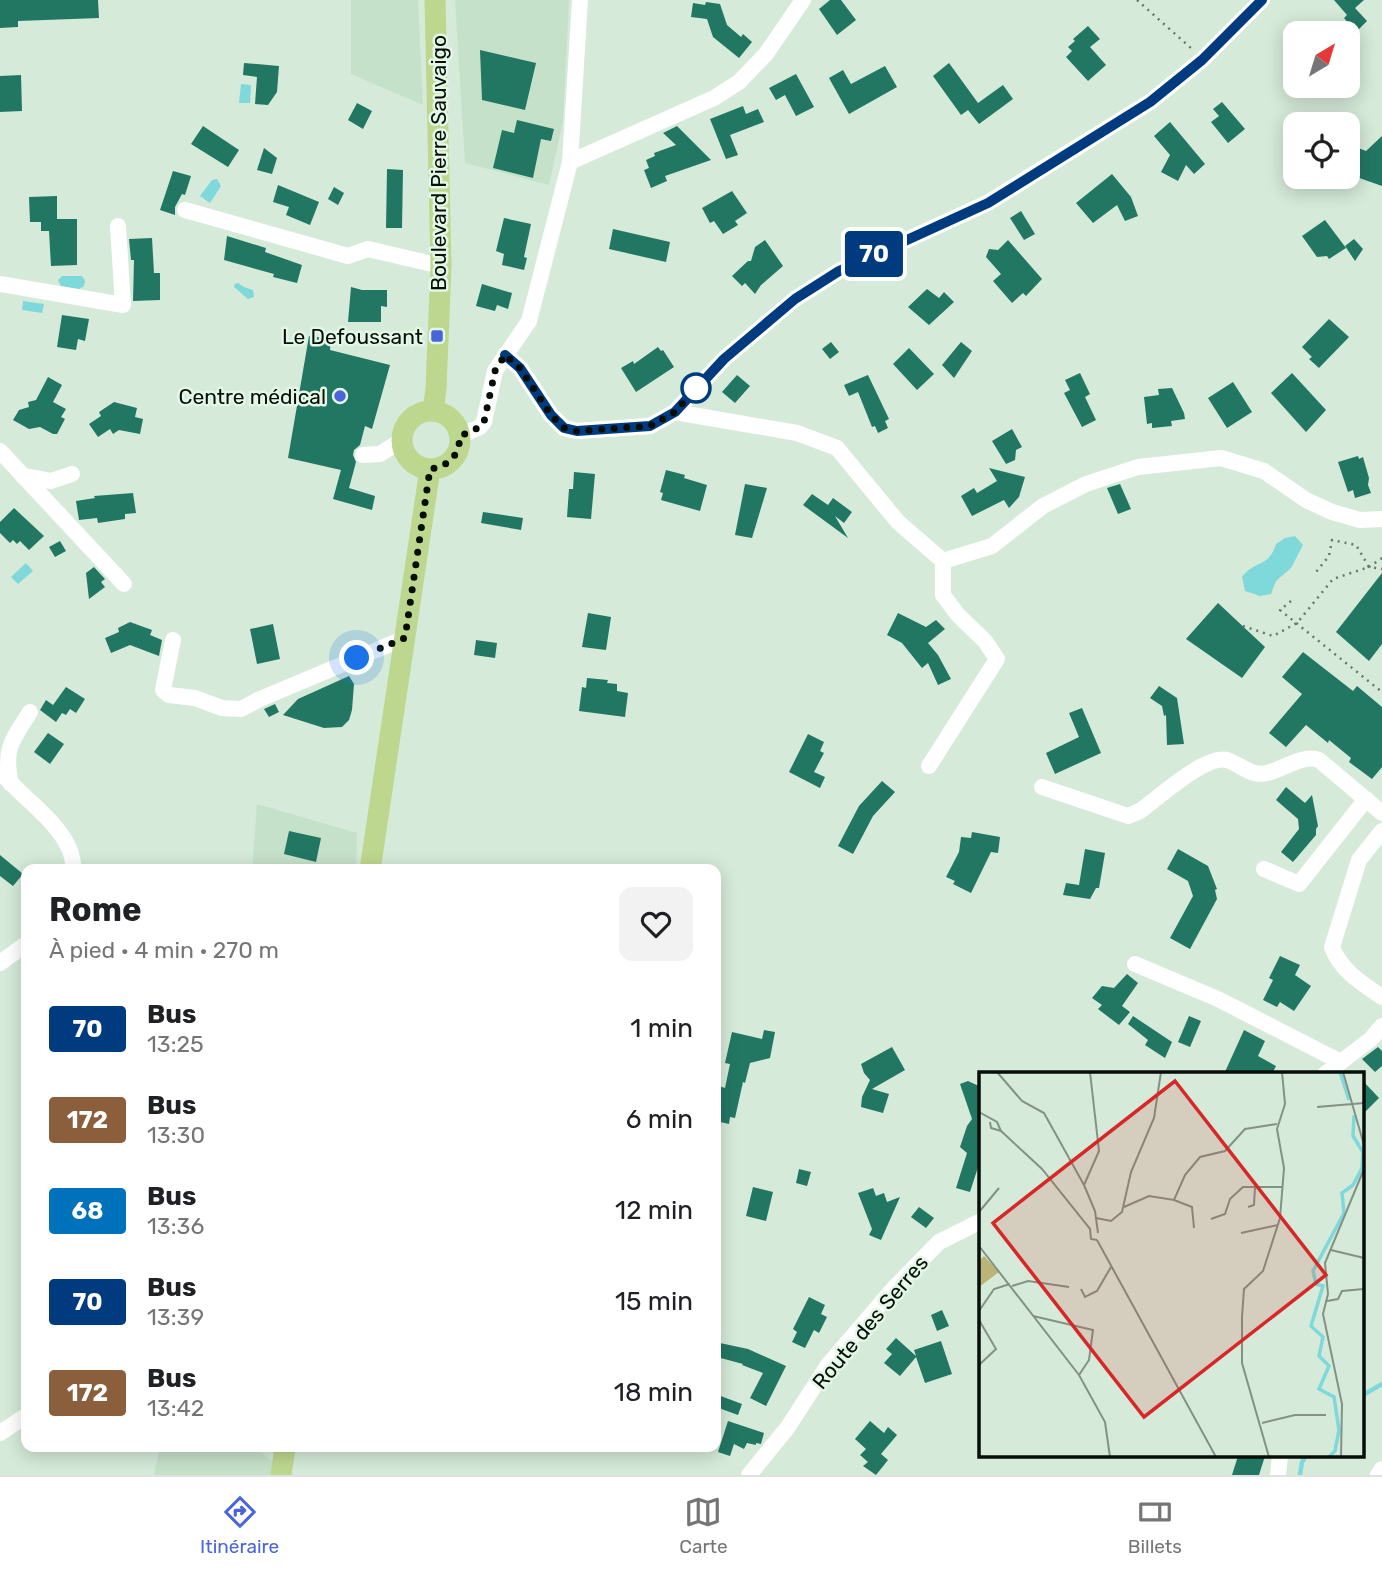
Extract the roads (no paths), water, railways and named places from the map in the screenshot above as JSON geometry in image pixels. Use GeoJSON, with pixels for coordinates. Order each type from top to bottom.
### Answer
{"type":"FeatureCollection","features":[{"type":"Feature","properties":{"kind":"main road","name":"Boulevard Pierre Sauvaigo"},"geometry":{"type":"LineString","coordinates":[[433,411],[441,266],[435,0]]}},
{"type":"Feature","properties":{"kind":"main road"},"geometry":{"type":"LineString","coordinates":[[424,411],[443,413],[451,419],[460,436],[460,446],[449,463],[430,469],[413,463],[407,456],[402,440],[409,421],[424,411]]}},
{"type":"Feature","properties":{"kind":"main road"},"geometry":{"type":"LineString","coordinates":[[371,864],[430,469]]}},
{"type":"Feature","properties":{"kind":"main road"},"geometry":{"type":"LineString","coordinates":[[281,1475],[284,1452]]}},
{"type":"Feature","properties":{"kind":"street"},"geometry":{"type":"LineString","coordinates":[[460,436],[480,427],[484,422],[495,371],[529,321],[570,162],[580,0]]}},
{"type":"Feature","properties":{"kind":"street"},"geometry":{"type":"LineString","coordinates":[[570,162],[714,99],[738,82],[766,54],[803,0]]}},
{"type":"Feature","properties":{"kind":"street"},"geometry":{"type":"LineString","coordinates":[[505,355],[520,368],[551,415],[564,428],[577,431],[650,426],[675,412],[724,359],[795,299],[839,271],[988,203],[1150,102],[1202,60],[1262,0]]}},
{"type":"Feature","properties":{"kind":"street"},"geometry":{"type":"LineString","coordinates":[[185,210],[348,256],[368,249],[441,266]]}},
{"type":"Feature","properties":{"kind":"street"},"geometry":{"type":"LineString","coordinates":[[0,284],[122,305],[118,226]]}},
{"type":"Feature","properties":{"kind":"street"},"geometry":{"type":"LineString","coordinates":[[675,412],[797,433],[837,448],[898,522],[943,561],[943,595],[958,615],[985,641],[997,659],[929,766]]}},
{"type":"Feature","properties":{"kind":"street"},"geometry":{"type":"LineString","coordinates":[[363,455],[380,454],[402,440]]}},
{"type":"Feature","properties":{"kind":"street"},"geometry":{"type":"LineString","coordinates":[[0,451],[124,584]]}},
{"type":"Feature","properties":{"kind":"street"},"geometry":{"type":"LineString","coordinates":[[943,561],[992,546],[1042,506],[1086,484],[1138,467],[1221,458],[1264,471],[1306,500],[1332,512],[1360,520],[1382,519]]}},
{"type":"Feature","properties":{"kind":"street"},"geometry":{"type":"LineString","coordinates":[[23,476],[51,481],[72,474]]}},
{"type":"Feature","properties":{"kind":"street"},"geometry":{"type":"LineString","coordinates":[[173,640],[163,690],[169,695],[195,698],[222,708],[241,709],[405,638]]}},
{"type":"Feature","properties":{"kind":"street"},"geometry":{"type":"LineString","coordinates":[[11,785],[7,764],[9,748],[30,712]]}},
{"type":"Feature","properties":{"kind":"street"},"geometry":{"type":"LineString","coordinates":[[1042,787],[1128,816],[1140,811],[1205,763],[1219,759],[1229,761],[1253,774],[1266,773],[1311,757],[1319,760],[1382,813]]}},
{"type":"Feature","properties":{"kind":"street"},"geometry":{"type":"LineString","coordinates":[[0,771],[53,826],[69,849],[73,864]]}},
{"type":"Feature","properties":{"kind":"street"},"geometry":{"type":"LineString","coordinates":[[1264,869],[1299,884],[1366,799]]}},
{"type":"Feature","properties":{"kind":"street"},"geometry":{"type":"LineString","coordinates":[[1382,831],[1359,860],[1332,947],[1336,960],[1361,983],[1382,997]]}},
{"type":"Feature","properties":{"kind":"street"},"geometry":{"type":"LineString","coordinates":[[0,963],[21,948]]}},
{"type":"Feature","properties":{"kind":"street"},"geometry":{"type":"LineString","coordinates":[[1135,964],[1218,999],[1341,1062]]}},
{"type":"Feature","properties":{"kind":"street"},"geometry":{"type":"LineString","coordinates":[[1328,1072],[1371,1039],[1382,1026]]}},
{"type":"Feature","properties":{"kind":"street","name":"Route des Serres"},"geometry":{"type":"LineString","coordinates":[[749,1475],[788,1427],[828,1365],[895,1287],[939,1241],[979,1221]]}},
{"type":"Feature","properties":{"kind":"street"},"geometry":{"type":"LineString","coordinates":[[0,1433],[21,1419]]}},
{"type":"Feature","properties":{"kind":"street"},"geometry":{"type":"LineString","coordinates":[[1378,1475],[1382,1469]]}},
{"type":"Feature","properties":{"kind":"water"},"geometry":{"type":"Polygon","coordinates":[[[241,84],[251,85],[250,103],[239,103],[241,84]]]}},
{"type":"Feature","properties":{"kind":"water"},"geometry":{"type":"Polygon","coordinates":[[[217,179],[221,186],[210,203],[200,196],[212,180],[217,179]]]}},
{"type":"Feature","properties":{"kind":"water"},"geometry":{"type":"Polygon","coordinates":[[[62,276],[82,276],[84,286],[79,289],[61,286],[58,280],[62,276]]]}},
{"type":"Feature","properties":{"kind":"water"},"geometry":{"type":"Polygon","coordinates":[[[238,283],[253,290],[254,297],[248,299],[234,287],[238,283]]]}},
{"type":"Feature","properties":{"kind":"water"},"geometry":{"type":"Polygon","coordinates":[[[23,301],[44,304],[42,313],[22,310],[23,301]]]}},
{"type":"Feature","properties":{"kind":"water"},"geometry":{"type":"Polygon","coordinates":[[[1295,536],[1303,545],[1291,568],[1276,581],[1271,594],[1260,596],[1245,591],[1242,577],[1247,571],[1265,561],[1276,544],[1295,536]]]}},
{"type":"Feature","properties":{"kind":"water"},"geometry":{"type":"Polygon","coordinates":[[[26,563],[33,571],[18,584],[11,577],[26,563]]]}},
{"type":"Feature","properties":{"kind":"waterway"},"geometry":{"type":"LineString","coordinates":[[1364,1394],[1382,1384]]}},
{"type":"Feature","properties":{"kind":"waterway"},"geometry":{"type":"LineString","coordinates":[[1300,1475],[1305,1458]]}},
{"type":"Feature","properties":{"kind":"place","name":"Le Defoussant"},"geometry":{"type":"Point","coordinates":[437,336]}},
{"type":"Feature","properties":{"kind":"place","name":"Centre médical"},"geometry":{"type":"Point","coordinates":[340,396]}}]}
